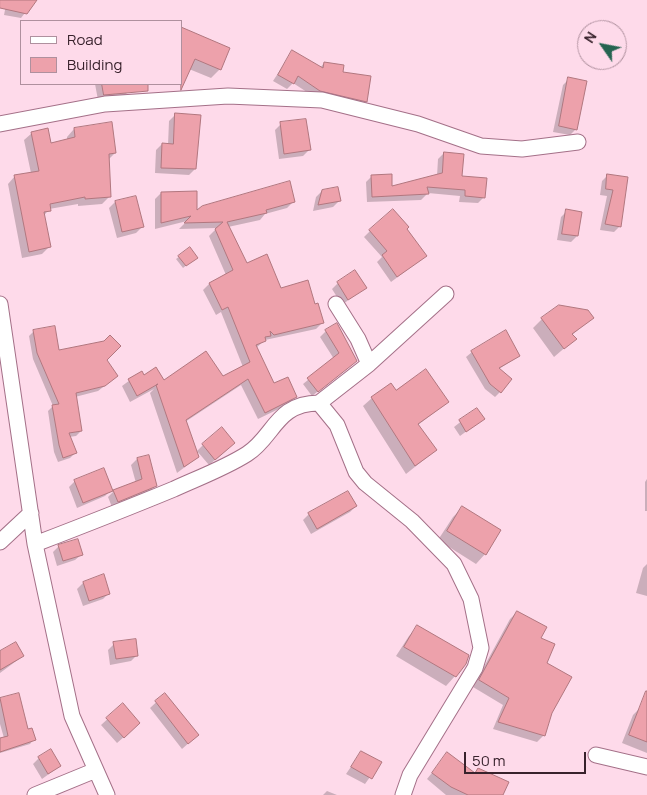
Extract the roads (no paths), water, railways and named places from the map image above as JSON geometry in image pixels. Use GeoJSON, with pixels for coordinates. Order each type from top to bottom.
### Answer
{"type":"FeatureCollection","features":[{"type":"Feature","properties":{"kind":"street"},"geometry":{"type":"LineString","coordinates":[[0,124],[105,104],[228,96],[322,100],[418,124],[481,146],[522,148],[578,142]]}},
{"type":"Feature","properties":{"kind":"street"},"geometry":{"type":"LineString","coordinates":[[35,544],[159,495],[248,454],[275,423],[294,408],[310,403],[319,403],[369,364],[446,294]]}},
{"type":"Feature","properties":{"kind":"street"},"geometry":{"type":"LineString","coordinates":[[336,304],[358,339],[369,364]]}},
{"type":"Feature","properties":{"kind":"street"},"geometry":{"type":"LineString","coordinates":[[0,305],[35,544],[72,716],[107,795]]}},
{"type":"Feature","properties":{"kind":"street"},"geometry":{"type":"LineString","coordinates":[[319,403],[337,425],[356,472],[365,482],[412,521],[454,564],[471,599],[481,648],[475,668],[415,767],[403,795]]}},
{"type":"Feature","properties":{"kind":"street"},"geometry":{"type":"LineString","coordinates":[[0,542],[31,513]]}},
{"type":"Feature","properties":{"kind":"street"},"geometry":{"type":"LineString","coordinates":[[596,755],[647,768]]}},
{"type":"Feature","properties":{"kind":"street"},"geometry":{"type":"LineString","coordinates":[[35,795],[96,770]]}}]}
